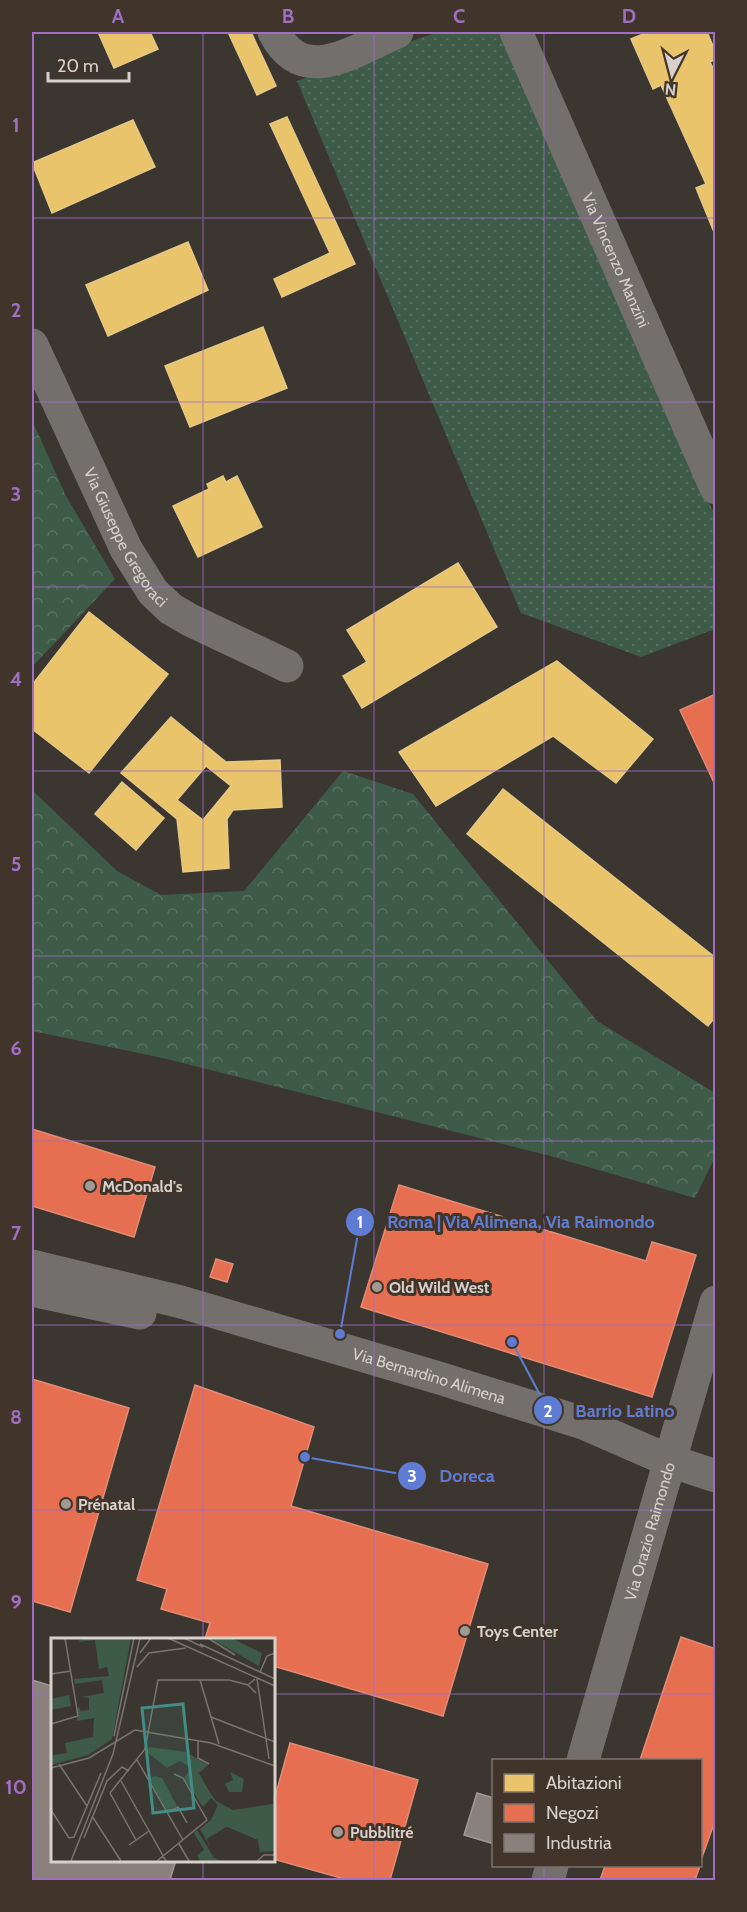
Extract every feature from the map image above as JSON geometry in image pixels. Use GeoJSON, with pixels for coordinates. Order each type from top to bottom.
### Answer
{"type":"FeatureCollection","features":[{"type":"Feature","properties":{"kind":"street"},"geometry":{"type":"LineString","coordinates":[[274,32],[290,53],[315,64],[329,61],[397,32]]}},
{"type":"Feature","properties":{"kind":"street","name":"Via Vincenzo Manzini"},"geometry":{"type":"LineString","coordinates":[[516,32],[716,488]]}},
{"type":"Feature","properties":{"kind":"street","name":"Via Giuseppe Gregoraci"},"geometry":{"type":"LineString","coordinates":[[32,345],[126,549],[153,592],[171,609],[200,626],[286,666]]}},
{"type":"Feature","properties":{"kind":"street","name":"Via Bernardino Alimena"},"geometry":{"type":"LineString","coordinates":[[32,1266],[167,1298],[285,1331],[583,1422],[670,1461]]}},
{"type":"Feature","properties":{"kind":"street","name":"Via Bernardino Alimena"},"geometry":{"type":"LineString","coordinates":[[32,1290],[208,1330],[562,1436],[670,1461]]}},
{"type":"Feature","properties":{"kind":"street","name":"Via Orazio Raimondo"},"geometry":{"type":"LineString","coordinates":[[584,1759],[716,1302]]}},
{"type":"Feature","properties":{"kind":"street"},"geometry":{"type":"LineString","coordinates":[[670,1461],[716,1476]]}},
{"type":"Feature","properties":{"kind":"green space"},"geometry":{"type":"Polygon","coordinates":[[[438,32],[501,32],[715,516],[715,629],[641,657],[521,613],[297,81],[438,32]]]}},
{"type":"Feature","properties":{"kind":"green space"},"geometry":{"type":"Polygon","coordinates":[[[32,420],[66,496],[115,579],[32,667],[32,420]]]}},
{"type":"Feature","properties":{"kind":"green space"},"geometry":{"type":"Polygon","coordinates":[[[343,771],[413,794],[597,1021],[715,1093],[715,1157],[695,1198],[547,1155],[163,1058],[32,1031],[32,790],[117,871],[161,895],[244,891],[343,771]]]}},
{"type":"Feature","properties":{"kind":"building: Abitazioni"},"geometry":{"type":"Polygon","coordinates":[[[98,32],[150,32],[158,49],[114,68],[98,32]]]}},
{"type":"Feature","properties":{"kind":"building: Abitazioni"},"geometry":{"type":"Polygon","coordinates":[[[228,32],[251,32],[276,86],[257,95],[228,32]]]}},
{"type":"Feature","properties":{"kind":"building: Abitazioni"},"geometry":{"type":"Polygon","coordinates":[[[648,32],[707,32],[716,53],[716,59],[710,62],[716,74],[716,237],[696,188],[706,184],[661,85],[653,89],[631,39],[648,32]]]}},
{"type":"Feature","properties":{"kind":"building: Abitazioni"},"geometry":{"type":"Polygon","coordinates":[[[287,117],[355,264],[282,297],[274,279],[330,253],[270,124],[287,117]]]}},
{"type":"Feature","properties":{"kind":"building: Abitazioni"},"geometry":{"type":"Polygon","coordinates":[[[133,120],[155,167],[52,213],[32,163],[133,120]]]}},
{"type":"Feature","properties":{"kind":"building: Abitazioni"},"geometry":{"type":"Polygon","coordinates":[[[188,242],[208,290],[108,336],[86,285],[188,242]]]}},
{"type":"Feature","properties":{"kind":"building: Abitazioni"},"geometry":{"type":"Polygon","coordinates":[[[263,327],[287,388],[190,427],[165,366],[263,327]]]}},
{"type":"Feature","properties":{"kind":"building: Abitazioni"},"geometry":{"type":"Polygon","coordinates":[[[223,476],[226,482],[237,476],[262,527],[198,557],[173,506],[209,489],[207,484],[223,476]]]}},
{"type":"Feature","properties":{"kind":"building: Abitazioni"},"geometry":{"type":"Polygon","coordinates":[[[458,563],[497,627],[362,708],[343,676],[367,662],[347,630],[458,563]]]}},
{"type":"Feature","properties":{"kind":"building: Abitazioni"},"geometry":{"type":"Polygon","coordinates":[[[89,612],[168,674],[89,773],[32,729],[32,685],[89,612]]]}},
{"type":"Feature","properties":{"kind":"building: Abitazioni"},"geometry":{"type":"Polygon","coordinates":[[[557,661],[653,739],[616,783],[553,736],[436,806],[399,752],[557,661]]]}},
{"type":"Feature","properties":{"kind":"building: Abitazioni"},"geometry":{"type":"Polygon","coordinates":[[[171,717],[226,762],[280,760],[282,807],[233,810],[227,819],[229,868],[183,872],[177,819],[121,773],[171,717]],[[206,766],[177,800],[203,820],[231,786],[206,766]]]}},
{"type":"Feature","properties":{"kind":"building: Abitazioni"},"geometry":{"type":"Polygon","coordinates":[[[122,782],[164,818],[136,850],[95,814],[122,782]]]}},
{"type":"Feature","properties":{"kind":"building: Abitazioni"},"geometry":{"type":"Polygon","coordinates":[[[503,789],[716,958],[716,1016],[708,1026],[467,834],[503,789]]]}},
{"type":"Feature","properties":{"kind":"building: Negozi"},"geometry":{"type":"Polygon","coordinates":[[[716,694],[716,787],[680,710],[716,694]]]}},
{"type":"Feature","properties":{"kind":"building: Negozi","name":"McDonald's"},"geometry":{"type":"Polygon","coordinates":[[[32,1129],[155,1167],[134,1237],[32,1206],[32,1129]]]}},
{"type":"Feature","properties":{"kind":"building: Negozi"},"geometry":{"type":"Polygon","coordinates":[[[399,1185],[646,1261],[652,1242],[696,1255],[652,1397],[361,1307],[399,1185]]]}},
{"type":"Feature","properties":{"kind":"building: Negozi"},"geometry":{"type":"Polygon","coordinates":[[[216,1259],[233,1264],[227,1282],[210,1277],[216,1259]]]}},
{"type":"Feature","properties":{"kind":"building: Negozi","name":"Prénatal"},"geometry":{"type":"Polygon","coordinates":[[[32,1379],[129,1408],[70,1612],[32,1601],[32,1379]]]}},
{"type":"Feature","properties":{"kind":"building: Negozi"},"geometry":{"type":"Polygon","coordinates":[[[195,1385],[314,1427],[291,1506],[488,1564],[443,1716],[274,1666],[274,1638],[205,1638],[210,1623],[161,1609],[167,1589],[137,1580],[195,1385]]]}},
{"type":"Feature","properties":{"kind":"building: Negozi"},"geometry":{"type":"Polygon","coordinates":[[[681,1637],[716,1649],[716,1818],[702,1857],[702,1759],[640,1759],[681,1637]]]}},
{"type":"Feature","properties":{"kind":"building: Negozi","name":"Pubblitré"},"geometry":{"type":"Polygon","coordinates":[[[290,1743],[418,1780],[390,1880],[348,1880],[274,1859],[274,1800],[290,1743]]]}},
{"type":"Feature","properties":{"kind":"building: Negozi"},"geometry":{"type":"Polygon","coordinates":[[[605,1867],[700,1867],[695,1880],[600,1880],[605,1867]]]}},
{"type":"Feature","properties":{"kind":"building: Industria"},"geometry":{"type":"Polygon","coordinates":[[[32,1680],[51,1686],[51,1861],[176,1861],[170,1880],[32,1880],[32,1680]]]}},
{"type":"Feature","properties":{"kind":"building: Industria"},"geometry":{"type":"Polygon","coordinates":[[[477,1793],[492,1797],[492,1843],[464,1835],[477,1793]]]}},
{"type":"Feature","properties":{"kind":"place","name":"McDonald's"},"geometry":{"type":"Point","coordinates":[90,1186]}},
{"type":"Feature","properties":{"kind":"place","name":"Old Wild West"},"geometry":{"type":"Point","coordinates":[377,1287]}},
{"type":"Feature","properties":{"kind":"place","name":"Roma | Via Alimena, Via Raimondo"},"geometry":{"type":"Point","coordinates":[340,1334]}},
{"type":"Feature","properties":{"kind":"place","name":"Barrio Latino"},"geometry":{"type":"Point","coordinates":[512,1342]}},
{"type":"Feature","properties":{"kind":"place","name":"Doreca"},"geometry":{"type":"Point","coordinates":[305,1457]}},
{"type":"Feature","properties":{"kind":"place","name":"Prénatal"},"geometry":{"type":"Point","coordinates":[66,1504]}},
{"type":"Feature","properties":{"kind":"place","name":"Toys Center"},"geometry":{"type":"Point","coordinates":[465,1631]}},
{"type":"Feature","properties":{"kind":"place","name":"Pubblitré"},"geometry":{"type":"Point","coordinates":[338,1832]}}]}
